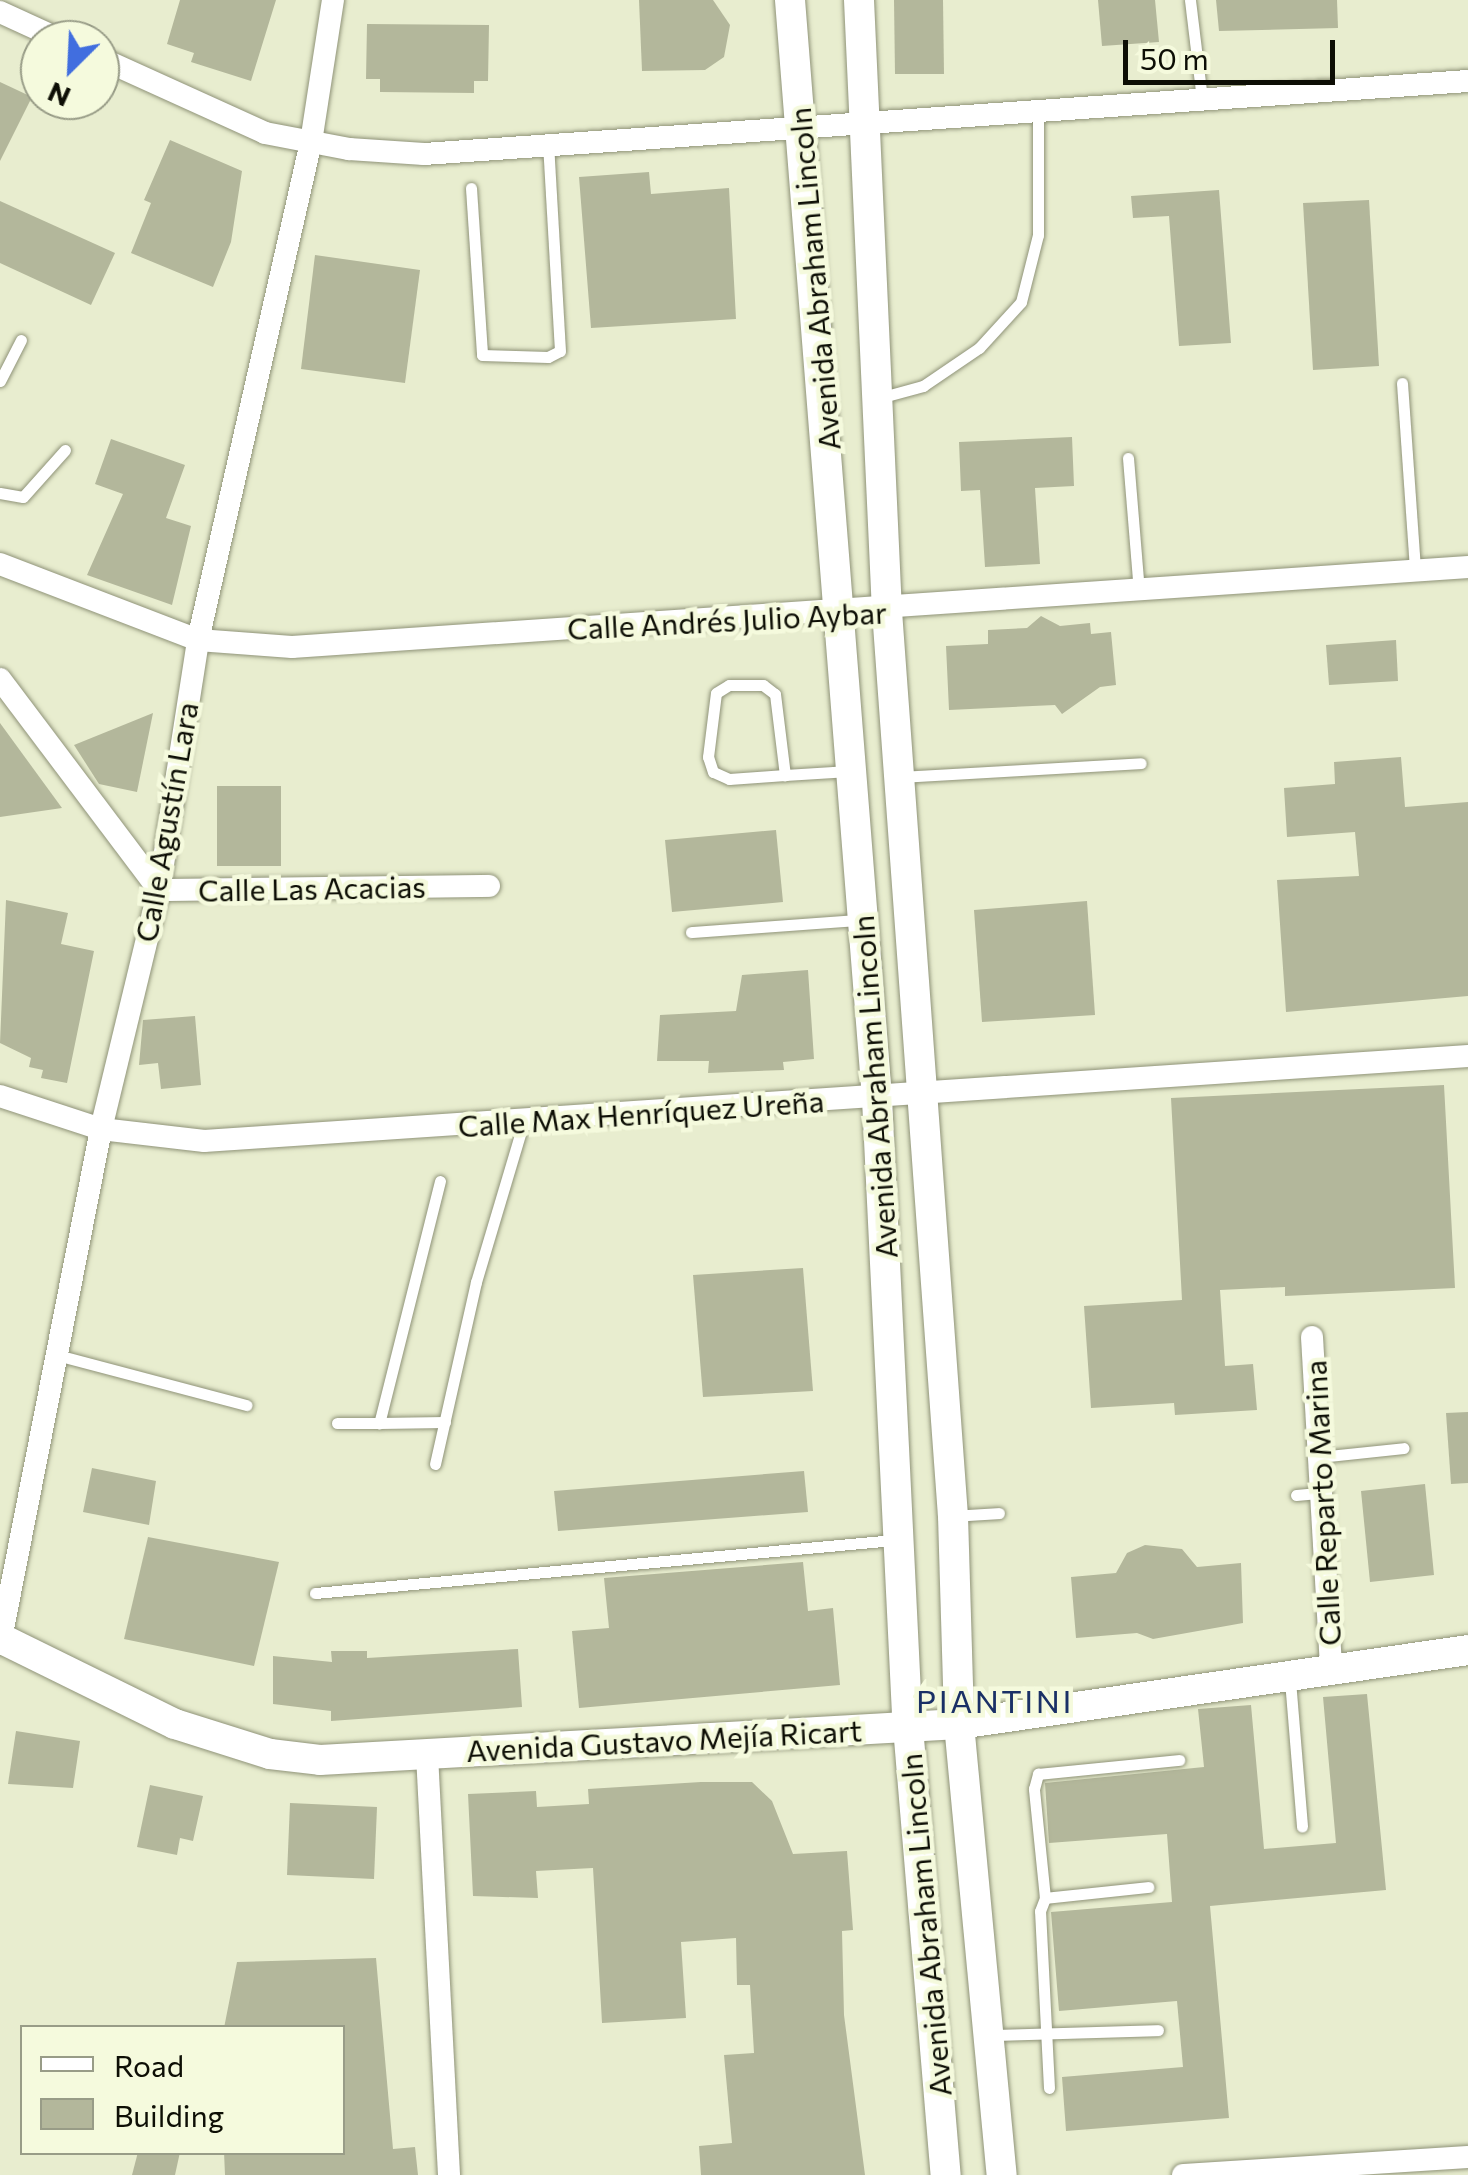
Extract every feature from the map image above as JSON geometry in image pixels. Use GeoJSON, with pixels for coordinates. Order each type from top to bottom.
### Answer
{"type":"FeatureCollection","features":[{"type":"Feature","properties":{"kind":"main road","name":"Avenida Abraham Lincoln"},"geometry":{"type":"LineString","coordinates":[[790,0],[842,613],[876,1099],[908,1726],[946,2175]]}},
{"type":"Feature","properties":{"kind":"main road","name":"Avenida Abraham Lincoln"},"geometry":{"type":"LineString","coordinates":[[859,0],[868,123],[887,611],[953,1516],[959,1724],[1002,2175]]}},
{"type":"Feature","properties":{"kind":"main road","name":"Avenida Gustavo Mejía Ricart"},"geometry":{"type":"LineString","coordinates":[[0,1640],[221,1741],[320,1760],[959,1724],[1468,1650]]}},
{"type":"Feature","properties":{"kind":"street","name":"Calle Agustín Lara"},"geometry":{"type":"LineString","coordinates":[[0,1640],[101,1129],[158,890],[198,640],[311,142],[334,0]]}},
{"type":"Feature","properties":{"kind":"street"},"geometry":{"type":"LineString","coordinates":[[120,67],[265,133],[424,154],[1468,81]]}},
{"type":"Feature","properties":{"kind":"street","name":"Calle Andrés Julio Aybar"},"geometry":{"type":"LineString","coordinates":[[0,564],[198,640],[292,647],[887,611],[1468,568]]}},
{"type":"Feature","properties":{"kind":"street","name":"Calle Las Acacias"},"geometry":{"type":"LineString","coordinates":[[0,680],[158,890],[488,886]]}},
{"type":"Feature","properties":{"kind":"street","name":"Calle Max Henríquez Ureña"},"geometry":{"type":"LineString","coordinates":[[0,1096],[101,1129],[204,1141],[922,1097],[1468,1056]]}},
{"type":"Feature","properties":{"kind":"street","name":"Calle Reparto Marina"},"geometry":{"type":"LineString","coordinates":[[1312,1337],[1331,1670]]}},
{"type":"Feature","properties":{"kind":"street"},"geometry":{"type":"LineString","coordinates":[[427,1755],[448,2175]]}},
{"type":"Feature","properties":{"kind":"street"},"geometry":{"type":"LineString","coordinates":[[1183,2175],[1468,2157]]}},
{"type":"Feature","properties":{"kind":"lane"},"geometry":{"type":"LineString","coordinates":[[1190,0],[1202,100]]}},
{"type":"Feature","properties":{"kind":"lane"},"geometry":{"type":"LineString","coordinates":[[879,398],[923,386],[951,367],[1021,302],[1038,235],[1038,111]]}},
{"type":"Feature","properties":{"kind":"lane"},"geometry":{"type":"LineString","coordinates":[[471,188],[482,355],[548,357],[560,351],[548,145]]}},
{"type":"Feature","properties":{"kind":"lane"},"geometry":{"type":"LineString","coordinates":[[0,381],[21,340]]}},
{"type":"Feature","properties":{"kind":"lane"},"geometry":{"type":"LineString","coordinates":[[1402,383],[1415,572]]}},
{"type":"Feature","properties":{"kind":"lane"},"geometry":{"type":"LineString","coordinates":[[0,494],[23,497],[65,450]]}},
{"type":"Feature","properties":{"kind":"lane"},"geometry":{"type":"LineString","coordinates":[[1128,458],[1139,592]]}},
{"type":"Feature","properties":{"kind":"lane"},"geometry":{"type":"LineString","coordinates":[[785,776],[775,694],[763,685],[729,685],[716,692],[708,757],[714,772],[729,778],[785,776],[853,771]]}},
{"type":"Feature","properties":{"kind":"lane"},"geometry":{"type":"LineString","coordinates":[[899,777],[1141,764]]}},
{"type":"Feature","properties":{"kind":"lane"},"geometry":{"type":"LineString","coordinates":[[691,932],[864,920]]}},
{"type":"Feature","properties":{"kind":"lane"},"geometry":{"type":"LineString","coordinates":[[436,1464],[476,1282],[524,1121]]}},
{"type":"Feature","properties":{"kind":"lane"},"geometry":{"type":"LineString","coordinates":[[379,1423],[440,1182]]}},
{"type":"Feature","properties":{"kind":"lane"},"geometry":{"type":"LineString","coordinates":[[56,1355],[246,1405]]}},
{"type":"Feature","properties":{"kind":"lane"},"geometry":{"type":"LineString","coordinates":[[336,1423],[445,1422]]}},
{"type":"Feature","properties":{"kind":"lane"},"geometry":{"type":"LineString","coordinates":[[1320,1457],[1404,1448]]}},
{"type":"Feature","properties":{"kind":"lane"},"geometry":{"type":"LineString","coordinates":[[1296,1495],[1322,1494]]}},
{"type":"Feature","properties":{"kind":"lane"},"geometry":{"type":"LineString","coordinates":[[953,1516],[999,1512]]}},
{"type":"Feature","properties":{"kind":"lane"},"geometry":{"type":"LineString","coordinates":[[315,1593],[898,1539]]}},
{"type":"Feature","properties":{"kind":"lane"},"geometry":{"type":"LineString","coordinates":[[1290,1676],[1302,1827]]}},
{"type":"Feature","properties":{"kind":"lane"},"geometry":{"type":"LineString","coordinates":[[1050,2088],[1040,1911],[1046,1898],[1034,1790],[1038,1774],[1179,1760]]}},
{"type":"Feature","properties":{"kind":"lane"},"geometry":{"type":"LineString","coordinates":[[1046,1898],[1148,1887]]}},
{"type":"Feature","properties":{"kind":"lane"},"geometry":{"type":"LineString","coordinates":[[988,2036],[1158,2030]]}},
{"type":"Feature","properties":{"kind":"building"},"geometry":{"type":"Polygon","coordinates":[[[180,0],[276,0],[251,81],[191,62],[194,53],[167,44],[180,0]]]}},
{"type":"Feature","properties":{"kind":"building"},"geometry":{"type":"Polygon","coordinates":[[[639,0],[713,0],[730,25],[724,57],[705,70],[642,71],[639,0]]]}},
{"type":"Feature","properties":{"kind":"building"},"geometry":{"type":"Polygon","coordinates":[[[894,0],[943,0],[944,74],[895,74],[894,0]]]}},
{"type":"Feature","properties":{"kind":"building"},"geometry":{"type":"Polygon","coordinates":[[[1098,0],[1155,0],[1159,42],[1102,46],[1098,0]]]}},
{"type":"Feature","properties":{"kind":"building"},"geometry":{"type":"Polygon","coordinates":[[[1216,0],[1337,0],[1338,28],[1219,31],[1216,0]]]}},
{"type":"Feature","properties":{"kind":"building"},"geometry":{"type":"Polygon","coordinates":[[[367,24],[489,25],[488,81],[474,81],[474,93],[380,92],[380,79],[366,79],[367,24]]]}},
{"type":"Feature","properties":{"kind":"building"},"geometry":{"type":"Polygon","coordinates":[[[0,82],[20,91],[20,120],[0,161],[0,82]]]}},
{"type":"Feature","properties":{"kind":"building"},"geometry":{"type":"Polygon","coordinates":[[[170,140],[242,171],[231,242],[213,287],[131,253],[151,203],[144,200],[170,140]]]}},
{"type":"Feature","properties":{"kind":"building"},"geometry":{"type":"Polygon","coordinates":[[[649,172],[651,194],[729,188],[736,319],[591,328],[579,177],[649,172]]]}},
{"type":"Feature","properties":{"kind":"building"},"geometry":{"type":"Polygon","coordinates":[[[1219,190],[1231,343],[1179,346],[1169,216],[1133,218],[1131,196],[1219,190]]]}},
{"type":"Feature","properties":{"kind":"building"},"geometry":{"type":"Polygon","coordinates":[[[1369,200],[1379,366],[1313,370],[1303,203],[1369,200]]]}},
{"type":"Feature","properties":{"kind":"building"},"geometry":{"type":"Polygon","coordinates":[[[0,201],[115,253],[91,305],[0,263],[0,201]]]}},
{"type":"Feature","properties":{"kind":"building"},"geometry":{"type":"Polygon","coordinates":[[[315,255],[420,270],[405,383],[301,369],[315,255]]]}},
{"type":"Feature","properties":{"kind":"building"},"geometry":{"type":"Polygon","coordinates":[[[1072,437],[1074,486],[1035,488],[1040,564],[985,567],[980,490],[961,491],[959,442],[1072,437]]]}},
{"type":"Feature","properties":{"kind":"building"},"geometry":{"type":"Polygon","coordinates":[[[111,439],[185,465],[166,518],[191,526],[172,605],[87,575],[123,494],[95,484],[111,439]]]}},
{"type":"Feature","properties":{"kind":"building"},"geometry":{"type":"Polygon","coordinates":[[[1041,616],[1060,626],[1090,623],[1091,634],[1111,632],[1116,685],[1100,687],[1062,714],[1055,705],[949,710],[946,646],[988,644],[988,630],[1027,628],[1041,616]]]}},
{"type":"Feature","properties":{"kind":"building"},"geometry":{"type":"Polygon","coordinates":[[[1396,640],[1398,681],[1329,685],[1326,645],[1396,640]]]}},
{"type":"Feature","properties":{"kind":"building"},"geometry":{"type":"Polygon","coordinates":[[[153,713],[137,792],[99,784],[74,745],[153,713]]]}},
{"type":"Feature","properties":{"kind":"building"},"geometry":{"type":"Polygon","coordinates":[[[0,723],[62,808],[0,817],[0,723]]]}},
{"type":"Feature","properties":{"kind":"building"},"geometry":{"type":"Polygon","coordinates":[[[1401,757],[1405,807],[1468,802],[1468,996],[1286,1012],[1277,880],[1359,876],[1355,832],[1287,837],[1284,788],[1335,784],[1334,762],[1401,757]]]}},
{"type":"Feature","properties":{"kind":"building"},"geometry":{"type":"Polygon","coordinates":[[[217,786],[281,786],[281,866],[217,866],[217,786]]]}},
{"type":"Feature","properties":{"kind":"building"},"geometry":{"type":"Polygon","coordinates":[[[776,830],[783,902],[672,912],[665,840],[776,830]]]}},
{"type":"Feature","properties":{"kind":"building"},"geometry":{"type":"Polygon","coordinates":[[[6,900],[68,913],[61,944],[94,951],[67,1083],[41,1078],[43,1070],[29,1067],[31,1058],[0,1043],[6,900]]]}},
{"type":"Feature","properties":{"kind":"building"},"geometry":{"type":"Polygon","coordinates":[[[1087,901],[1095,1015],[982,1022],[974,910],[1087,901]]]}},
{"type":"Feature","properties":{"kind":"building"},"geometry":{"type":"Polygon","coordinates":[[[808,970],[814,1059],[783,1062],[784,1070],[708,1073],[709,1061],[657,1061],[660,1015],[736,1011],[742,975],[808,970]]]}},
{"type":"Feature","properties":{"kind":"building"},"geometry":{"type":"Polygon","coordinates":[[[195,1016],[201,1085],[161,1089],[158,1063],[139,1065],[143,1020],[195,1016]]]}},
{"type":"Feature","properties":{"kind":"building"},"geometry":{"type":"Polygon","coordinates":[[[1444,1085],[1455,1288],[1285,1296],[1285,1287],[1220,1290],[1225,1366],[1253,1364],[1257,1410],[1175,1415],[1174,1403],[1091,1408],[1084,1306],[1182,1300],[1171,1098],[1444,1085]]]}},
{"type":"Feature","properties":{"kind":"building"},"geometry":{"type":"Polygon","coordinates":[[[803,1268],[813,1391],[703,1397],[693,1275],[803,1268]]]}},
{"type":"Feature","properties":{"kind":"building"},"geometry":{"type":"Polygon","coordinates":[[[1468,1412],[1468,1483],[1451,1484],[1446,1413],[1468,1412]]]}},
{"type":"Feature","properties":{"kind":"building"},"geometry":{"type":"Polygon","coordinates":[[[92,1468],[156,1481],[149,1525],[83,1512],[92,1468]]]}},
{"type":"Feature","properties":{"kind":"building"},"geometry":{"type":"Polygon","coordinates":[[[804,1471],[808,1512],[558,1531],[554,1491],[804,1471]]]}},
{"type":"Feature","properties":{"kind":"building"},"geometry":{"type":"Polygon","coordinates":[[[1425,1484],[1434,1575],[1370,1582],[1361,1491],[1425,1484]]]}},
{"type":"Feature","properties":{"kind":"building"},"geometry":{"type":"Polygon","coordinates":[[[148,1537],[279,1562],[254,1666],[124,1639],[148,1537]]]}},
{"type":"Feature","properties":{"kind":"building"},"geometry":{"type":"Polygon","coordinates":[[[1145,1545],[1182,1549],[1197,1567],[1241,1563],[1243,1623],[1153,1639],[1137,1633],[1076,1638],[1071,1577],[1116,1573],[1127,1553],[1145,1545]]]}},
{"type":"Feature","properties":{"kind":"building"},"geometry":{"type":"Polygon","coordinates":[[[803,1562],[808,1611],[833,1608],[840,1685],[579,1708],[572,1631],[609,1628],[604,1578],[803,1562]]]}},
{"type":"Feature","properties":{"kind":"building"},"geometry":{"type":"Polygon","coordinates":[[[518,1649],[522,1707],[331,1721],[331,1711],[273,1704],[273,1656],[332,1662],[331,1651],[367,1651],[367,1658],[518,1649]]]}},
{"type":"Feature","properties":{"kind":"building"},"geometry":{"type":"Polygon","coordinates":[[[1367,1694],[1386,1890],[1210,1906],[1229,2118],[1066,2131],[1062,2077],[1183,2067],[1177,2001],[1059,2011],[1051,1912],[1172,1902],[1167,1834],[1049,1843],[1045,1783],[1204,1767],[1198,1709],[1251,1705],[1264,1849],[1336,1843],[1323,1697],[1367,1694]]]}},
{"type":"Feature","properties":{"kind":"building"},"geometry":{"type":"Polygon","coordinates":[[[16,1731],[80,1741],[73,1788],[8,1784],[16,1731]]]}},
{"type":"Feature","properties":{"kind":"building"},"geometry":{"type":"Polygon","coordinates":[[[752,1782],[772,1801],[793,1854],[847,1851],[853,1930],[842,1931],[844,2015],[865,2175],[701,2175],[699,2146],[732,2143],[724,2055],[754,2053],[750,1985],[737,1985],[736,1938],[681,1942],[686,2018],[602,2023],[593,1868],[536,1871],[538,1898],[473,1896],[468,1794],[536,1791],[537,1807],[589,1804],[588,1789],[752,1782]]]}},
{"type":"Feature","properties":{"kind":"building"},"geometry":{"type":"Polygon","coordinates":[[[150,1785],[203,1796],[193,1841],[180,1838],[177,1855],[137,1847],[150,1785]]]}},
{"type":"Feature","properties":{"kind":"building"},"geometry":{"type":"Polygon","coordinates":[[[290,1803],[377,1807],[374,1879],[287,1875],[290,1803]]]}},
{"type":"Feature","properties":{"kind":"building"},"geometry":{"type":"Polygon","coordinates":[[[376,1958],[393,2149],[415,2147],[418,2175],[225,2175],[224,2155],[345,2155],[345,2025],[225,2025],[237,1962],[376,1958]]]}},
{"type":"Feature","properties":{"kind":"building"},"geometry":{"type":"Polygon","coordinates":[[[137,2155],[179,2155],[175,2175],[132,2175],[137,2155]]]}},
{"type":"Feature","properties":{"kind":"district","name":"PIANTINI"},"geometry":{"type":"Point","coordinates":[995,1700]}}]}
